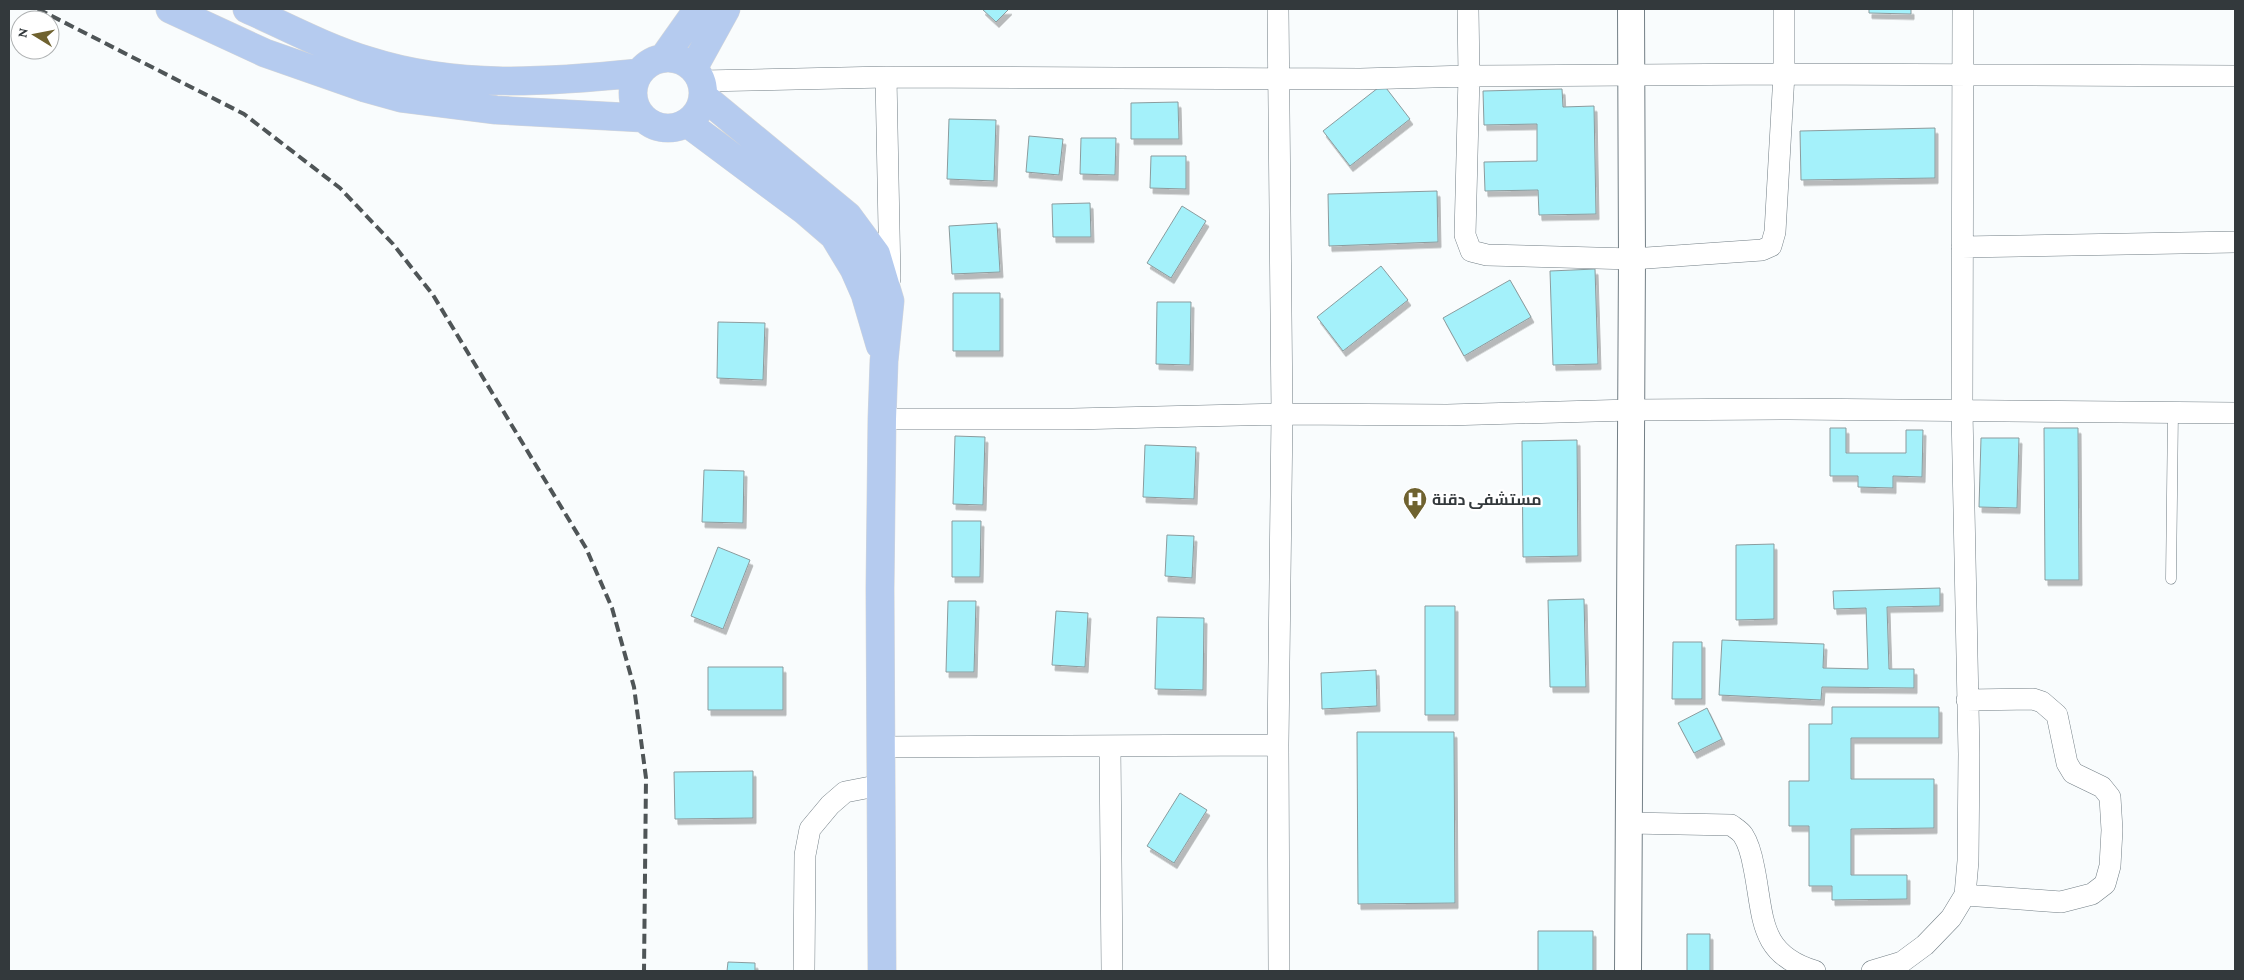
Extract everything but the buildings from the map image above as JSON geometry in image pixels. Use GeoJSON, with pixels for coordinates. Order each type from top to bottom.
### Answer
{"type":"FeatureCollection","features":[{"type":"Feature","properties":{"kind":"main road"},"geometry":{"type":"LineString","coordinates":[[170,9],[265,53],[356,85],[401,98],[496,110],[643,118]]}},
{"type":"Feature","properties":{"kind":"main road"},"geometry":{"type":"LineString","coordinates":[[247,9],[328,47],[371,62],[445,77],[502,81],[576,79],[638,73]]}},
{"type":"Feature","properties":{"kind":"main road"},"geometry":{"type":"LineString","coordinates":[[664,57],[698,9]]}},
{"type":"Feature","properties":{"kind":"main road"},"geometry":{"type":"LineString","coordinates":[[726,9],[700,81],[699,112],[687,123],[672,128],[664,128],[656,127],[643,118],[634,105],[632,89],[638,73],[649,62],[664,57],[680,59],[700,81],[841,226],[876,254],[890,302],[884,361],[882,419],[880,747],[882,971]]}},
{"type":"Feature","properties":{"kind":"main road"},"geometry":{"type":"LineString","coordinates":[[687,123],[805,211],[841,226]]}},
{"type":"Feature","properties":{"kind":"main road"},"geometry":{"type":"LineString","coordinates":[[841,226],[854,269],[865,294],[884,361]]}},
{"type":"Feature","properties":{"kind":"street"},"geometry":{"type":"LineString","coordinates":[[1278,9],[1282,414],[1278,745],[1279,971]]}},
{"type":"Feature","properties":{"kind":"street"},"geometry":{"type":"LineString","coordinates":[[1468,9],[1469,76],[1465,235],[1471,252],[1487,256],[1632,259],[1762,250],[1771,246],[1775,232],[1784,74],[1784,9]]}},
{"type":"Feature","properties":{"kind":"street"},"geometry":{"type":"LineString","coordinates":[[1628,971],[1632,259],[1631,9]]}},
{"type":"Feature","properties":{"kind":"street"},"geometry":{"type":"LineString","coordinates":[[1872,971],[1902,962],[1925,945],[1951,918],[1965,896],[1968,852],[1962,411],[1963,9]]}},
{"type":"Feature","properties":{"kind":"street"},"geometry":{"type":"LineString","coordinates":[[700,81],[886,77],[1278,77],[1360,79],[1469,76],[1784,74],[1963,76],[2123,74],[2235,76]]}},
{"type":"Feature","properties":{"kind":"street"},"geometry":{"type":"LineString","coordinates":[[886,77],[890,302]]}},
{"type":"Feature","properties":{"kind":"street"},"geometry":{"type":"LineString","coordinates":[[1962,247],[2235,242]]}},
{"type":"Feature","properties":{"kind":"street"},"geometry":{"type":"LineString","coordinates":[[882,419],[1073,419],[1282,414],[1447,415],[1631,410],[2235,413]]}},
{"type":"Feature","properties":{"kind":"street"},"geometry":{"type":"LineString","coordinates":[[1965,896],[2061,902],[2092,894],[2105,884],[2110,866],[2112,830],[2110,797],[2102,787],[2073,773],[2067,763],[2056,715],[2050,707],[2033,699],[1967,700]]}},
{"type":"Feature","properties":{"kind":"street"},"geometry":{"type":"LineString","coordinates":[[880,747],[1278,745]]}},
{"type":"Feature","properties":{"kind":"street"},"geometry":{"type":"LineString","coordinates":[[1110,746],[1112,971]]}},
{"type":"Feature","properties":{"kind":"street"},"geometry":{"type":"LineString","coordinates":[[804,971],[805,855],[810,829],[830,805],[845,792],[881,785]]}},
{"type":"Feature","properties":{"kind":"street"},"geometry":{"type":"LineString","coordinates":[[1629,823],[1731,825],[1743,835],[1751,854],[1769,941],[1782,956],[1800,967],[1815,971]]}},
{"type":"Feature","properties":{"kind":"lane"},"geometry":{"type":"LineString","coordinates":[[2171,579],[2173,412]]}},
{"type":"Feature","properties":{"kind":"railway"},"geometry":{"type":"LineString","coordinates":[[38,9],[244,114],[340,188],[393,244],[433,295],[586,548],[612,608],[634,687],[646,778],[644,971]]}},
{"type":"Feature","properties":{"kind":"place","name":"مستشفى دقنة"},"geometry":{"type":"Point","coordinates":[1415,520]}}]}
